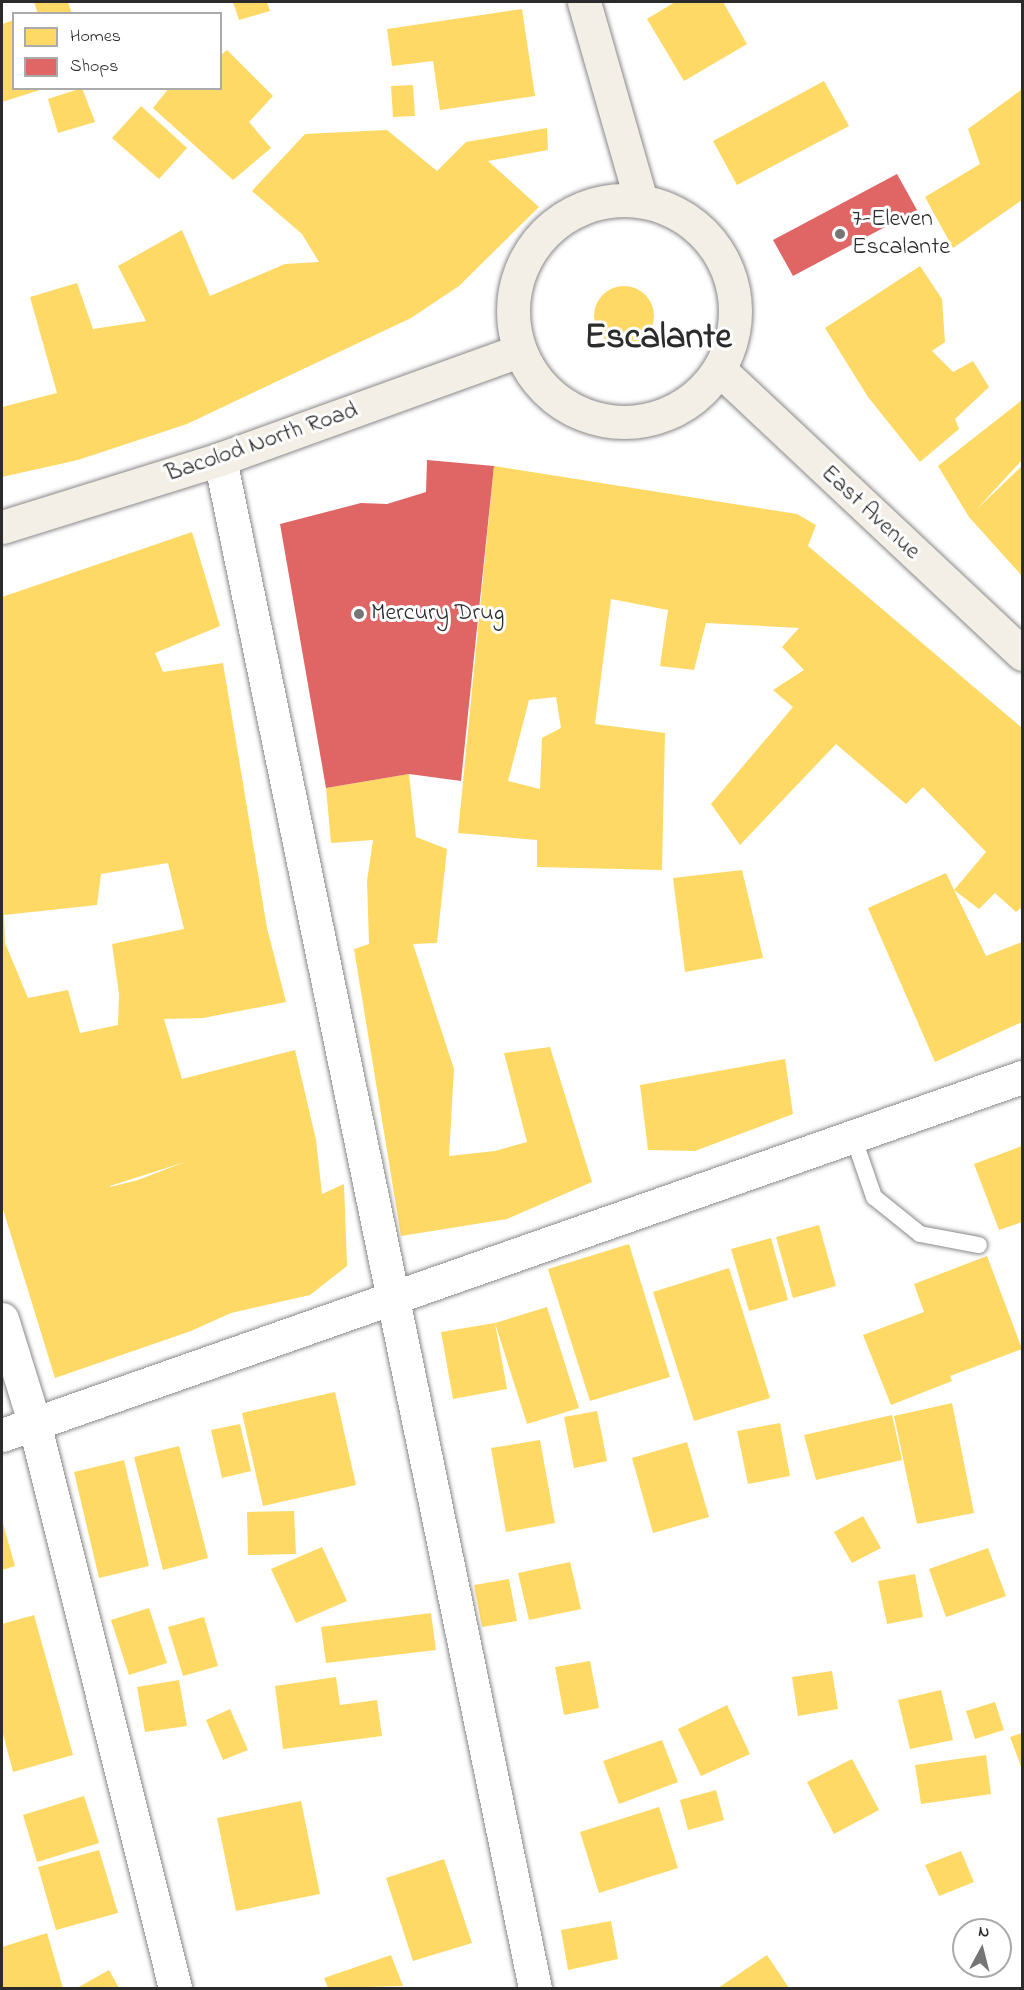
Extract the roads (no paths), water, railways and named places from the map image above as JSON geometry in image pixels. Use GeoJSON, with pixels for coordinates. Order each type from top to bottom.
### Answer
{"type":"FeatureCollection","features":[{"type":"Feature","properties":{"kind":"main road"},"geometry":{"type":"LineString","coordinates":[[584,2],[642,201]]}},
{"type":"Feature","properties":{"kind":"main road"},"geometry":{"type":"LineString","coordinates":[[642,201],[676,212],[705,234],[726,265],[735,300],[734,336],[720,370],[697,396],[666,415],[631,423],[596,419],[563,405],[537,382],[519,351],[512,313],[518,275],[537,241],[566,216],[603,202],[642,201]]}},
{"type":"Feature","properties":{"kind":"main road","name":"Bacolod North Road"},"geometry":{"type":"LineString","coordinates":[[2,527],[220,459],[519,351]]}},
{"type":"Feature","properties":{"kind":"main road","name":"East Avenue"},"geometry":{"type":"LineString","coordinates":[[720,370],[1023,654]]}},
{"type":"Feature","properties":{"kind":"street"},"geometry":{"type":"LineString","coordinates":[[220,459],[395,1296],[535,1989]]}},
{"type":"Feature","properties":{"kind":"street"},"geometry":{"type":"LineString","coordinates":[[2,1435],[1023,1077]]}},
{"type":"Feature","properties":{"kind":"street"},"geometry":{"type":"LineString","coordinates":[[2,1319],[34,1422],[175,1989]]}},
{"type":"Feature","properties":{"kind":"lane"},"geometry":{"type":"LineString","coordinates":[[853,1136],[874,1197],[920,1234],[979,1245]]}},
{"type":"Feature","properties":{"kind":"place","name":"7-Eleven Escalante"},"geometry":{"type":"Point","coordinates":[840,234]}},
{"type":"Feature","properties":{"kind":"place","name":"Mercury Drug"},"geometry":{"type":"Point","coordinates":[359,614]}},
{"type":"Feature","properties":{"kind":"district","name":"Escalante"},"geometry":{"type":"Point","coordinates":[658,339]}}]}
